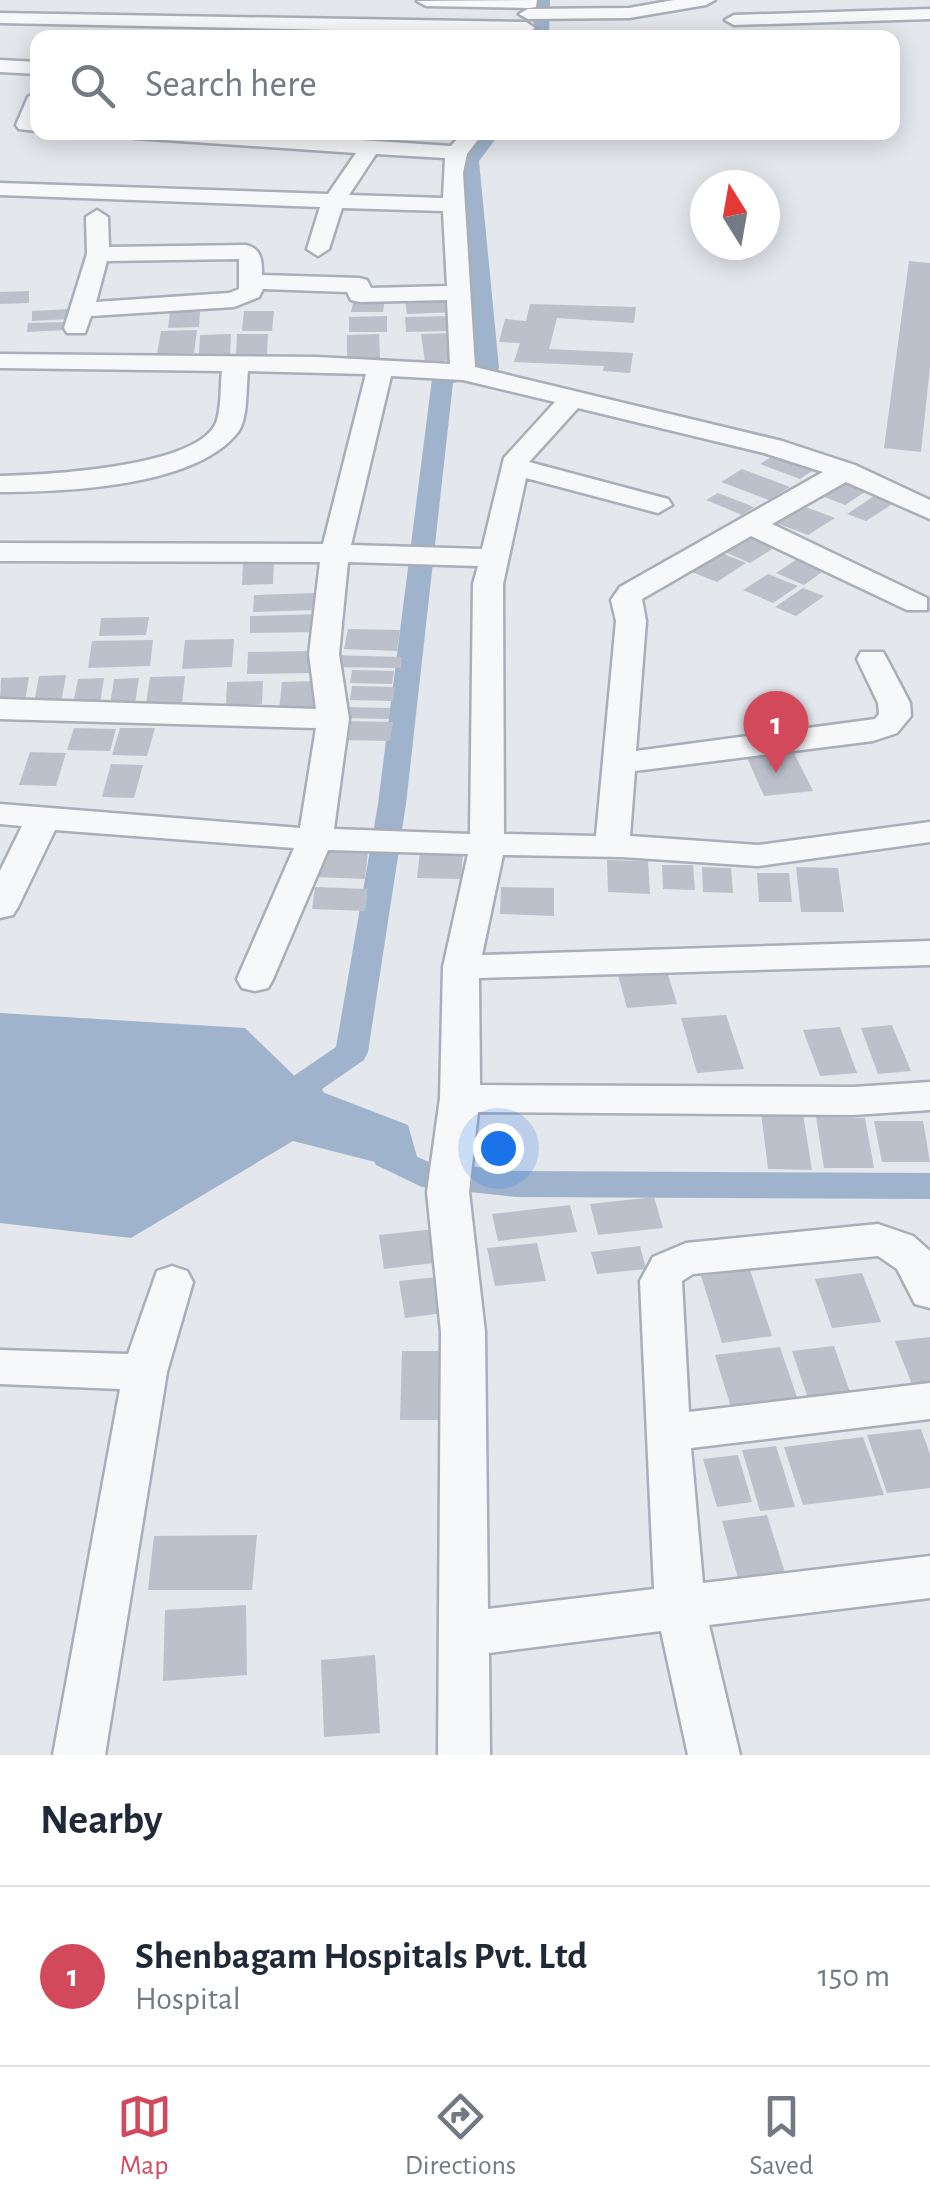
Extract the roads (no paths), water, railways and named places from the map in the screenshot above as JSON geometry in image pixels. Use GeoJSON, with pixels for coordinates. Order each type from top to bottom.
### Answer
{"type":"FeatureCollection","features":[{"type":"Feature","properties":{"kind":"street"},"geometry":{"type":"LineString","coordinates":[[94,30],[108,0]]}},
{"type":"Feature","properties":{"kind":"street"},"geometry":{"type":"LineString","coordinates":[[0,18],[629,14],[706,0]]}},
{"type":"Feature","properties":{"kind":"street"},"geometry":{"type":"LineString","coordinates":[[414,1],[533,16]]}},
{"type":"Feature","properties":{"kind":"street"},"geometry":{"type":"LineString","coordinates":[[734,20],[930,14]]}},
{"type":"Feature","properties":{"kind":"street"},"geometry":{"type":"LineString","coordinates":[[0,66],[30,68]]}},
{"type":"Feature","properties":{"kind":"street"},"geometry":{"type":"LineString","coordinates":[[270,140],[456,154]]}},
{"type":"Feature","properties":{"kind":"street"},"geometry":{"type":"LineString","coordinates":[[467,140],[456,154],[452,173],[468,373]]}},
{"type":"Feature","properties":{"kind":"street"},"geometry":{"type":"LineString","coordinates":[[318,249],[333,202],[372,146]]}},
{"type":"Feature","properties":{"kind":"street"},"geometry":{"type":"LineString","coordinates":[[0,189],[454,205]]}},
{"type":"Feature","properties":{"kind":"street"},"geometry":{"type":"LineString","coordinates":[[65,362],[98,254],[97,217]]}},
{"type":"Feature","properties":{"kind":"street"},"geometry":{"type":"LineString","coordinates":[[81,310],[234,300],[251,292],[250,257],[235,250],[98,254]]}},
{"type":"Feature","properties":{"kind":"street"},"geometry":{"type":"LineString","coordinates":[[250,282],[359,285],[359,295],[459,293]]}},
{"type":"Feature","properties":{"kind":"street"},"geometry":{"type":"LineString","coordinates":[[0,360],[236,363],[468,373],[727,434],[845,471],[930,511]]}},
{"type":"Feature","properties":{"kind":"street"},"geometry":{"type":"LineString","coordinates":[[0,484],[86,481],[203,449],[228,427],[236,363]]}},
{"type":"Feature","properties":{"kind":"street"},"geometry":{"type":"LineString","coordinates":[[255,979],[315,840],[332,719],[324,654],[336,553],[380,368]]}},
{"type":"Feature","properties":{"kind":"street"},"geometry":{"type":"LineString","coordinates":[[464,1755],[462,1332],[451,1173],[460,1098],[460,967],[488,847],[487,626],[492,558],[514,466],[526,446],[572,399]]}},
{"type":"Feature","properties":{"kind":"street"},"geometry":{"type":"LineString","coordinates":[[514,466],[586,482],[658,505]]}},
{"type":"Feature","properties":{"kind":"street"},"geometry":{"type":"LineString","coordinates":[[612,846],[631,621],[626,600],[630,593],[845,471]]}},
{"type":"Feature","properties":{"kind":"street"},"geometry":{"type":"LineString","coordinates":[[753,526],[917,604]]}},
{"type":"Feature","properties":{"kind":"street"},"geometry":{"type":"LineString","coordinates":[[0,552],[438,554],[492,558]]}},
{"type":"Feature","properties":{"kind":"street"},"geometry":{"type":"LineString","coordinates":[[621,763],[872,731],[886,726],[894,716],[894,703],[872,660]]}},
{"type":"Feature","properties":{"kind":"street"},"geometry":{"type":"LineString","coordinates":[[0,709],[332,719]]}},
{"type":"Feature","properties":{"kind":"street"},"geometry":{"type":"LineString","coordinates":[[0,814],[187,833],[488,847],[612,846],[737,856],[928,841]]}},
{"type":"Feature","properties":{"kind":"street"},"geometry":{"type":"LineString","coordinates":[[0,907],[43,819]]}},
{"type":"Feature","properties":{"kind":"street"},"geometry":{"type":"LineString","coordinates":[[460,967],[930,953]]}},
{"type":"Feature","properties":{"kind":"street"},"geometry":{"type":"LineString","coordinates":[[460,1098],[853,1101],[930,1096]]}},
{"type":"Feature","properties":{"kind":"street"},"geometry":{"type":"LineString","coordinates":[[714,1755],[680,1607],[667,1433],[662,1281],[668,1268],[686,1259],[878,1240],[908,1251],[919,1263],[930,1292]]}},
{"type":"Feature","properties":{"kind":"street"},"geometry":{"type":"LineString","coordinates":[[79,1755],[145,1372],[172,1282]]}},
{"type":"Feature","properties":{"kind":"street"},"geometry":{"type":"LineString","coordinates":[[0,1367],[145,1372]]}},
{"type":"Feature","properties":{"kind":"street"},"geometry":{"type":"LineString","coordinates":[[667,1433],[930,1402]]}},
{"type":"Feature","properties":{"kind":"street"},"geometry":{"type":"LineString","coordinates":[[463,1634],[930,1577]]}},
{"type":"Feature","properties":{"kind":"water"},"geometry":{"type":"Polygon","coordinates":[[[0,1013],[245,1028],[304,1085],[408,1125],[422,1174],[293,1141],[131,1238],[0,1223],[0,1013]]]}},
{"type":"Feature","properties":{"kind":"waterway"},"geometry":{"type":"LineString","coordinates":[[541,30],[542,0]]}},
{"type":"Feature","properties":{"kind":"waterway"},"geometry":{"type":"LineString","coordinates":[[317,1118],[304,1085],[352,1052],[392,804],[443,379],[488,368],[470,160],[486,140]]}},
{"type":"Feature","properties":{"kind":"waterway"},"geometry":{"type":"LineString","coordinates":[[388,1156],[422,1174],[516,1184],[930,1186]]}},
{"type":"Feature","properties":{"kind":"place","name":"Shenbagam Hospitals Pvt. Ltd"},"geometry":{"type":"Point","coordinates":[776,773]}}]}
